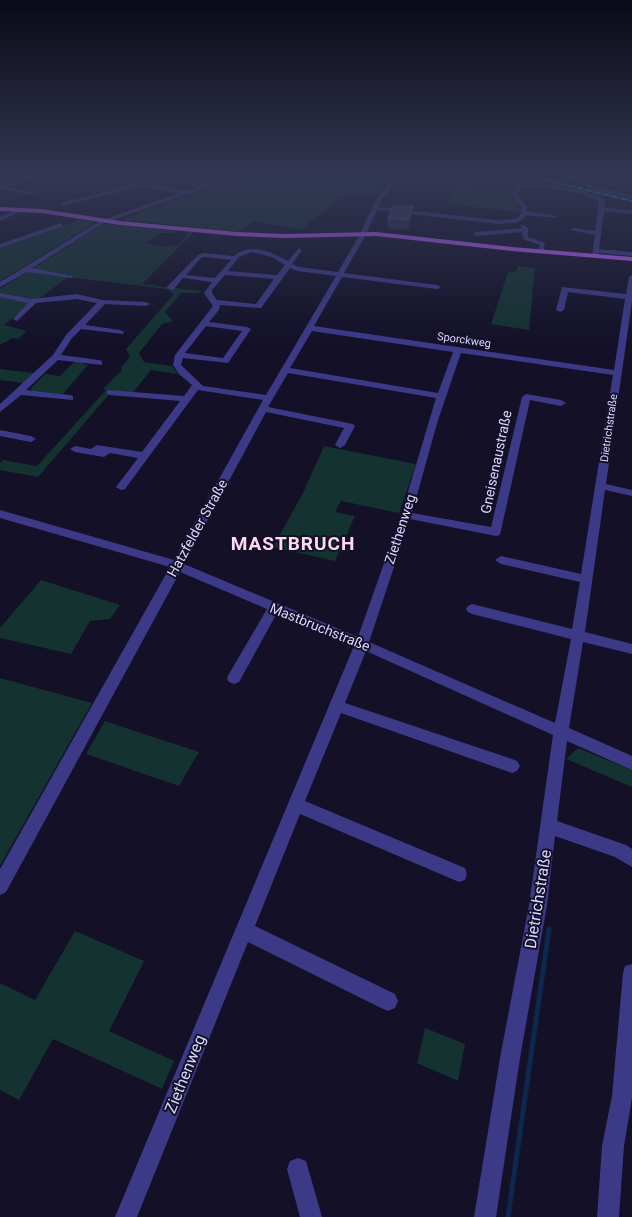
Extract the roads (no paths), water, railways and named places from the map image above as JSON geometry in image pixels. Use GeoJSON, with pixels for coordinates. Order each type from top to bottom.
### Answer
{"type":"FeatureCollection","features":[{"type":"Feature","properties":{"kind":"main road"},"geometry":{"type":"LineString","coordinates":[[207,231],[251,235],[380,234],[476,238],[541,252],[595,254],[632,259]]}},
{"type":"Feature","properties":{"kind":"street"},"geometry":{"type":"LineString","coordinates":[[0,246],[44,231]]}},
{"type":"Feature","properties":{"kind":"street"},"geometry":{"type":"LineString","coordinates":[[0,285],[89,231]]}},
{"type":"Feature","properties":{"kind":"street","name":"Hatzfelder Straße"},"geometry":{"type":"LineString","coordinates":[[0,886],[68,766],[268,398],[365,231]]}},
{"type":"Feature","properties":{"kind":"street"},"geometry":{"type":"LineString","coordinates":[[579,231],[597,233],[595,254],[632,254]]}},
{"type":"Feature","properties":{"kind":"street"},"geometry":{"type":"LineString","coordinates":[[476,238],[525,234],[543,244],[541,252]]}},
{"type":"Feature","properties":{"kind":"street"},"geometry":{"type":"LineString","coordinates":[[214,302],[258,306],[299,250]]}},
{"type":"Feature","properties":{"kind":"street"},"geometry":{"type":"LineString","coordinates":[[268,398],[204,390],[196,386],[177,365],[179,355],[215,310],[217,306],[208,293],[235,258],[247,251],[263,252],[297,269],[437,287]]}},
{"type":"Feature","properties":{"kind":"street"},"geometry":{"type":"LineString","coordinates":[[170,288],[200,256],[235,258]]}},
{"type":"Feature","properties":{"kind":"street"},"geometry":{"type":"LineString","coordinates":[[24,269],[70,277]]}},
{"type":"Feature","properties":{"kind":"street"},"geometry":{"type":"LineString","coordinates":[[181,276],[255,277],[256,275],[278,277]]}},
{"type":"Feature","properties":{"kind":"street","name":"Dietrichstraße"},"geometry":{"type":"LineString","coordinates":[[485,1217],[549,826],[561,732],[601,486],[616,373],[628,334],[629,297],[632,277]]}},
{"type":"Feature","properties":{"kind":"street"},"geometry":{"type":"LineString","coordinates":[[560,310],[565,289],[629,297]]}},
{"type":"Feature","properties":{"kind":"street"},"geometry":{"type":"LineString","coordinates":[[0,295],[34,301],[69,297],[96,299],[101,302],[146,304]]}},
{"type":"Feature","properties":{"kind":"street"},"geometry":{"type":"LineString","coordinates":[[17,318],[34,301]]}},
{"type":"Feature","properties":{"kind":"street"},"geometry":{"type":"LineString","coordinates":[[0,409],[56,357],[69,337],[101,305],[101,302]]}},
{"type":"Feature","properties":{"kind":"street"},"geometry":{"type":"LineString","coordinates":[[179,355],[225,361],[247,329],[205,324]]}},
{"type":"Feature","properties":{"kind":"street"},"geometry":{"type":"LineString","coordinates":[[80,327],[120,332]]}},
{"type":"Feature","properties":{"kind":"street","name":"Sporckweg"},"geometry":{"type":"LineString","coordinates":[[309,328],[616,373]]}},
{"type":"Feature","properties":{"kind":"street","name":"Ziethenweg"},"geometry":{"type":"LineString","coordinates":[[126,1217],[362,644],[406,515],[458,350]]}},
{"type":"Feature","properties":{"kind":"street"},"geometry":{"type":"LineString","coordinates":[[56,357],[99,363]]}},
{"type":"Feature","properties":{"kind":"street"},"geometry":{"type":"LineString","coordinates":[[285,370],[442,396]]}},
{"type":"Feature","properties":{"kind":"street"},"geometry":{"type":"LineString","coordinates":[[122,487],[196,386]]}},
{"type":"Feature","properties":{"kind":"street"},"geometry":{"type":"LineString","coordinates":[[20,392],[70,398]]}},
{"type":"Feature","properties":{"kind":"street"},"geometry":{"type":"LineString","coordinates":[[110,392],[136,396],[144,394],[186,399]]}},
{"type":"Feature","properties":{"kind":"street","name":"Gneisenaustraße"},"geometry":{"type":"LineString","coordinates":[[406,515],[496,532],[522,396],[561,403]]}},
{"type":"Feature","properties":{"kind":"street"},"geometry":{"type":"LineString","coordinates":[[263,409],[352,422],[340,445]]}},
{"type":"Feature","properties":{"kind":"street"},"geometry":{"type":"LineString","coordinates":[[0,433],[31,439]]}},
{"type":"Feature","properties":{"kind":"street"},"geometry":{"type":"LineString","coordinates":[[75,449],[104,454],[108,450],[145,456]]}},
{"type":"Feature","properties":{"kind":"street"},"geometry":{"type":"LineString","coordinates":[[601,486],[632,492]]}},
{"type":"Feature","properties":{"kind":"street","name":"Mastbruchstraße"},"geometry":{"type":"LineString","coordinates":[[0,514],[176,565],[362,644],[632,763]]}},
{"type":"Feature","properties":{"kind":"street"},"geometry":{"type":"LineString","coordinates":[[500,560],[586,579]]}},
{"type":"Feature","properties":{"kind":"street"},"geometry":{"type":"LineString","coordinates":[[234,678],[274,608]]}},
{"type":"Feature","properties":{"kind":"street"},"geometry":{"type":"LineString","coordinates":[[472,609],[632,649]]}},
{"type":"Feature","properties":{"kind":"street"},"geometry":{"type":"LineString","coordinates":[[336,706],[512,766]]}},
{"type":"Feature","properties":{"kind":"street"},"geometry":{"type":"LineString","coordinates":[[296,805],[459,874]]}},
{"type":"Feature","properties":{"kind":"street"},"geometry":{"type":"LineString","coordinates":[[549,826],[620,851],[632,859]]}},
{"type":"Feature","properties":{"kind":"street"},"geometry":{"type":"LineString","coordinates":[[243,930],[388,1001]]}},
{"type":"Feature","properties":{"kind":"street"},"geometry":{"type":"LineString","coordinates":[[608,1217],[613,1146],[622,1096],[632,973]]}},
{"type":"Feature","properties":{"kind":"street"},"geometry":{"type":"LineString","coordinates":[[298,1169],[311,1217]]}},
{"type":"Feature","properties":{"kind":"waterway"},"geometry":{"type":"LineString","coordinates":[[508,1217],[549,929]]}},
{"type":"Feature","properties":{"kind":"district","name":"MASTBRUCH"},"geometry":{"type":"Point","coordinates":[293,543]}}]}
